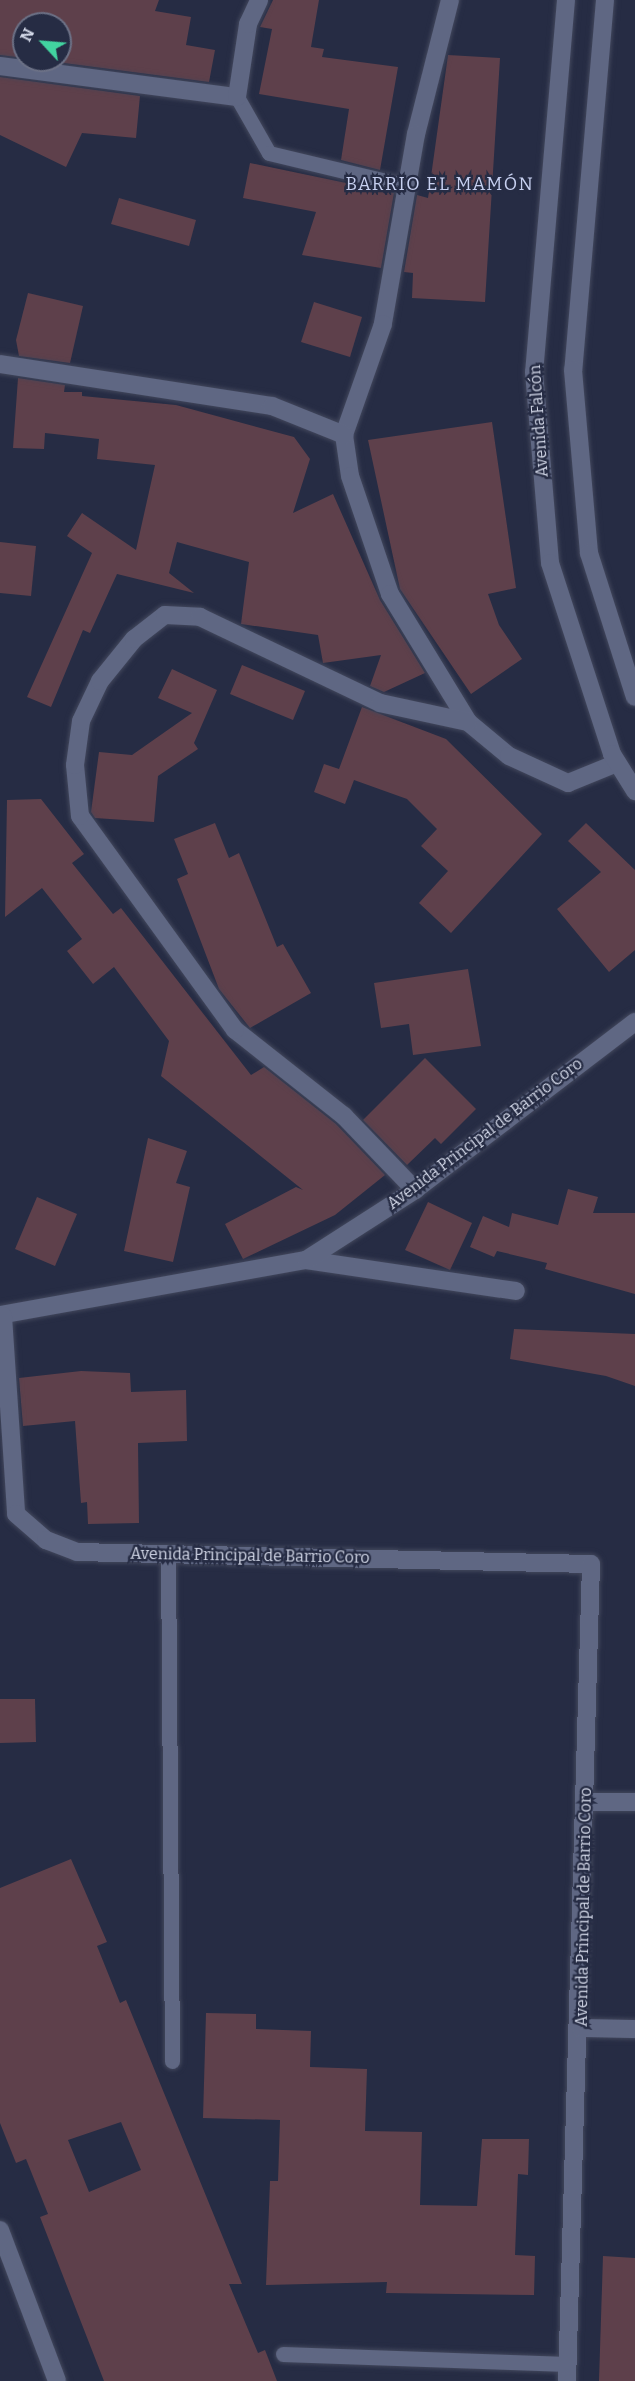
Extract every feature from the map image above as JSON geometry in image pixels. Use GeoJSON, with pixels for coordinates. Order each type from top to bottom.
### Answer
{"type":"FeatureCollection","features":[{"type":"Feature","properties":{"kind":"street"},"geometry":{"type":"LineString","coordinates":[[0,66],[237,97],[248,24],[259,0]]}},
{"type":"Feature","properties":{"kind":"street"},"geometry":{"type":"LineString","coordinates":[[450,0],[406,186],[383,324],[344,435],[350,476],[390,594],[468,722],[509,756],[568,783],[617,763]]}},
{"type":"Feature","properties":{"kind":"street","name":"Avenida Falcón"},"geometry":{"type":"LineString","coordinates":[[566,0],[534,372],[550,563],[617,763],[635,791]]}},
{"type":"Feature","properties":{"kind":"street"},"geometry":{"type":"LineString","coordinates":[[605,0],[573,370],[589,553],[635,697]]}},
{"type":"Feature","properties":{"kind":"street"},"geometry":{"type":"LineString","coordinates":[[0,364],[272,406],[344,435]]}},
{"type":"Feature","properties":{"kind":"street"},"geometry":{"type":"LineString","coordinates":[[415,1190],[344,1116],[235,1030],[80,816],[75,765],[81,721],[100,681],[134,639],[165,615],[200,617],[380,703],[468,722]]}},
{"type":"Feature","properties":{"kind":"street","name":"Avenida Principal de Barrio Coro"},"geometry":{"type":"LineString","coordinates":[[567,2372],[581,2028],[591,1564],[77,1552],[46,1540],[16,1514],[2,1315],[306,1260],[415,1190],[634,1021]]}},
{"type":"Feature","properties":{"kind":"street"},"geometry":{"type":"LineString","coordinates":[[306,1260],[516,1292]]}},
{"type":"Feature","properties":{"kind":"street"},"geometry":{"type":"LineString","coordinates":[[586,1802],[635,1802]]}},
{"type":"Feature","properties":{"kind":"street"},"geometry":{"type":"LineString","coordinates":[[581,2028],[635,2029]]}},
{"type":"Feature","properties":{"kind":"street"},"geometry":{"type":"LineString","coordinates":[[0,2230],[57,2381]]}},
{"type":"Feature","properties":{"kind":"lane"},"geometry":{"type":"LineString","coordinates":[[237,97],[269,153],[406,186]]}},
{"type":"Feature","properties":{"kind":"lane"},"geometry":{"type":"LineString","coordinates":[[168,1554],[172,2061]]}},
{"type":"Feature","properties":{"kind":"lane"},"geometry":{"type":"LineString","coordinates":[[283,2354],[567,2372]]}},
{"type":"Feature","properties":{"kind":"building"},"geometry":{"type":"Polygon","coordinates":[[[0,0],[159,0],[155,11],[191,17],[186,45],[215,50],[209,82],[72,64],[72,12],[12,12],[12,56],[0,55],[0,0]]]}},
{"type":"Feature","properties":{"kind":"building"},"geometry":{"type":"Polygon","coordinates":[[[273,0],[319,0],[311,47],[324,49],[322,57],[398,67],[380,170],[341,160],[349,109],[259,94],[272,29],[260,27],[273,0]]]}},
{"type":"Feature","properties":{"kind":"building"},"geometry":{"type":"Polygon","coordinates":[[[448,55],[500,58],[485,302],[412,298],[413,273],[404,272],[417,195],[428,198],[448,55]]]}},
{"type":"Feature","properties":{"kind":"building"},"geometry":{"type":"Polygon","coordinates":[[[0,77],[140,96],[136,138],[82,133],[66,167],[0,135],[0,77]]]}},
{"type":"Feature","properties":{"kind":"building"},"geometry":{"type":"Polygon","coordinates":[[[250,163],[394,193],[381,268],[302,255],[316,212],[243,198],[250,163]]]}},
{"type":"Feature","properties":{"kind":"building"},"geometry":{"type":"Polygon","coordinates":[[[119,198],[196,220],[189,246],[111,224],[119,198]]]}},
{"type":"Feature","properties":{"kind":"building"},"geometry":{"type":"Polygon","coordinates":[[[28,293],[83,306],[70,363],[19,356],[16,340],[28,293]]]}},
{"type":"Feature","properties":{"kind":"building"},"geometry":{"type":"Polygon","coordinates":[[[314,302],[362,317],[350,357],[301,342],[314,302]]]}},
{"type":"Feature","properties":{"kind":"building"},"geometry":{"type":"Polygon","coordinates":[[[18,378],[65,385],[64,392],[82,392],[82,396],[176,405],[294,437],[310,459],[293,513],[333,494],[380,600],[425,673],[384,692],[370,686],[381,655],[323,663],[318,635],[241,624],[249,562],[177,542],[169,573],[194,593],[117,574],[90,633],[83,630],[51,707],[27,697],[92,553],[67,536],[82,513],[136,550],[155,465],[97,459],[99,439],[45,433],[44,449],[13,448],[18,378]]]}},
{"type":"Feature","properties":{"kind":"building"},"geometry":{"type":"Polygon","coordinates":[[[492,422],[516,588],[488,594],[499,625],[522,659],[471,694],[400,589],[368,440],[492,422]]]}},
{"type":"Feature","properties":{"kind":"building"},"geometry":{"type":"Polygon","coordinates":[[[0,542],[36,546],[31,596],[0,593],[0,542]]]}},
{"type":"Feature","properties":{"kind":"building"},"geometry":{"type":"Polygon","coordinates":[[[242,665],[305,691],[293,720],[230,694],[242,665]]]}},
{"type":"Feature","properties":{"kind":"building"},"geometry":{"type":"Polygon","coordinates":[[[172,669],[217,690],[194,743],[198,749],[158,776],[154,822],[95,818],[91,812],[99,752],[132,755],[192,713],[158,698],[172,669]]]}},
{"type":"Feature","properties":{"kind":"building"},"geometry":{"type":"Polygon","coordinates":[[[362,707],[446,739],[542,834],[451,933],[419,903],[448,871],[421,846],[437,829],[407,799],[354,780],[345,804],[314,792],[324,764],[339,769],[362,707]]]}},
{"type":"Feature","properties":{"kind":"building"},"geometry":{"type":"Polygon","coordinates":[[[41,799],[84,854],[72,863],[113,914],[121,908],[251,1075],[264,1067],[336,1124],[385,1175],[335,1215],[243,1259],[225,1224],[296,1187],[303,1190],[161,1076],[169,1041],[114,967],[93,984],[67,951],[82,939],[42,888],[5,917],[7,800],[41,799]]]}},
{"type":"Feature","properties":{"kind":"building"},"geometry":{"type":"Polygon","coordinates":[[[215,823],[229,858],[239,853],[277,947],[283,944],[311,993],[250,1028],[219,989],[177,879],[188,874],[174,839],[215,823]]]}},
{"type":"Feature","properties":{"kind":"building"},"geometry":{"type":"Polygon","coordinates":[[[586,823],[635,870],[635,950],[609,972],[557,909],[601,872],[568,841],[586,823]]]}},
{"type":"Feature","properties":{"kind":"building"},"geometry":{"type":"Polygon","coordinates":[[[468,969],[481,1046],[413,1055],[409,1024],[381,1028],[374,983],[468,969]]]}},
{"type":"Feature","properties":{"kind":"building"},"geometry":{"type":"Polygon","coordinates":[[[425,1058],[476,1109],[441,1144],[435,1138],[407,1165],[363,1120],[425,1058]]]}},
{"type":"Feature","properties":{"kind":"building"},"geometry":{"type":"Polygon","coordinates":[[[148,1138],[187,1151],[176,1183],[190,1187],[173,1262],[124,1251],[148,1138]]]}},
{"type":"Feature","properties":{"kind":"building"},"geometry":{"type":"Polygon","coordinates":[[[568,1189],[598,1197],[593,1213],[635,1213],[635,1294],[545,1269],[547,1263],[497,1251],[494,1257],[470,1247],[483,1216],[509,1227],[512,1213],[558,1225],[568,1189]]]}},
{"type":"Feature","properties":{"kind":"building"},"geometry":{"type":"Polygon","coordinates":[[[37,1197],[77,1214],[55,1266],[15,1249],[37,1197]]]}},
{"type":"Feature","properties":{"kind":"building"},"geometry":{"type":"Polygon","coordinates":[[[428,1202],[472,1223],[450,1270],[405,1250],[428,1202]]]}},
{"type":"Feature","properties":{"kind":"building"},"geometry":{"type":"Polygon","coordinates":[[[514,1329],[635,1334],[635,1386],[606,1376],[510,1359],[514,1329]]]}},
{"type":"Feature","properties":{"kind":"building"},"geometry":{"type":"Polygon","coordinates":[[[81,1371],[130,1373],[131,1392],[186,1390],[187,1441],[138,1443],[139,1523],[88,1524],[87,1502],[81,1503],[75,1421],[23,1426],[19,1378],[81,1371]]]}},
{"type":"Feature","properties":{"kind":"building"},"geometry":{"type":"Polygon","coordinates":[[[0,1699],[35,1699],[36,1742],[0,1743],[0,1699]]]}},
{"type":"Feature","properties":{"kind":"building"},"geometry":{"type":"Polygon","coordinates":[[[71,1859],[107,1942],[97,1946],[120,2003],[126,2000],[242,2284],[229,2284],[258,2353],[265,2350],[277,2381],[104,2381],[40,2217],[48,2214],[26,2159],[16,2163],[0,2123],[0,1888],[71,1859]],[[121,2122],[68,2140],[89,2192],[141,2170],[121,2122]]]}},
{"type":"Feature","properties":{"kind":"building"},"geometry":{"type":"Polygon","coordinates":[[[206,2013],[256,2014],[256,2029],[311,2031],[310,2067],[367,2069],[365,2131],[422,2132],[420,2205],[477,2206],[482,2139],[529,2139],[528,2175],[518,2174],[515,2255],[535,2256],[534,2295],[386,2293],[387,2282],[266,2285],[270,2181],[278,2181],[280,2120],[203,2118],[206,2013]]]}},
{"type":"Feature","properties":{"kind":"building"},"geometry":{"type":"Polygon","coordinates":[[[603,2256],[635,2258],[635,2381],[599,2381],[603,2256]]]}},
{"type":"Feature","properties":{"kind":"district","name":"BARRIO EL MAMÓN"},"geometry":{"type":"Point","coordinates":[440,184]}}]}
